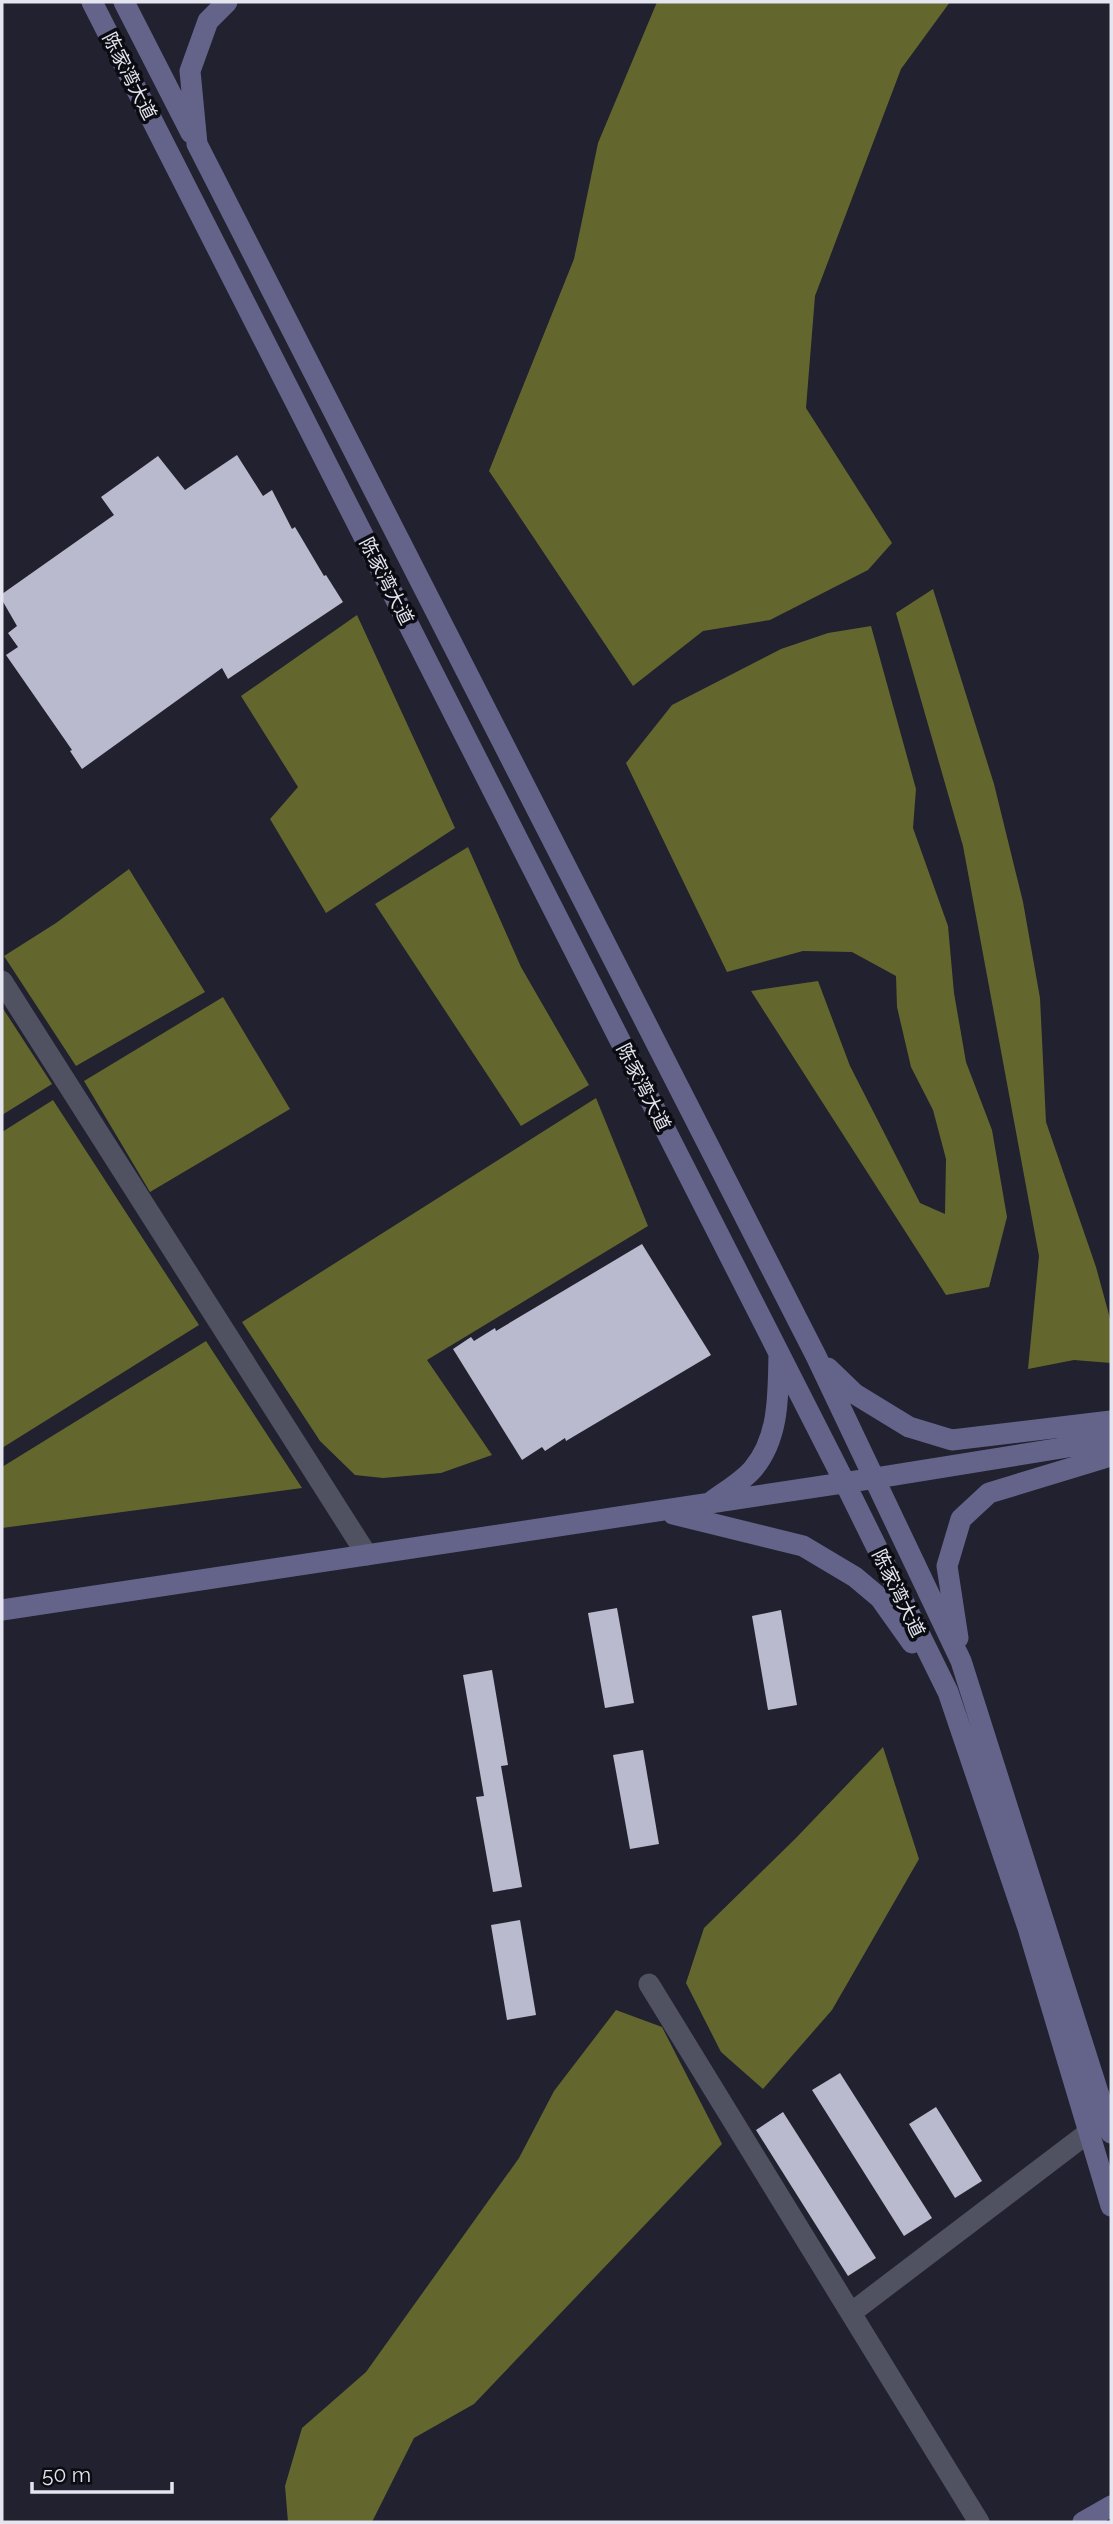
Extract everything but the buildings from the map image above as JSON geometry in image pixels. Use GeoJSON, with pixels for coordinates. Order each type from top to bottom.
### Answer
{"type":"FeatureCollection","features":[{"type":"Feature","properties":{"kind":"main road"},"geometry":{"type":"LineString","coordinates":[[95,7],[124,2]]}},
{"type":"Feature","properties":{"kind":"main road","name":"陈家湾大道"},"geometry":{"type":"LineString","coordinates":[[124,2],[816,1356],[961,1661],[1111,2133]]}},
{"type":"Feature","properties":{"kind":"main road","name":"陈家湾大道"},"geometry":{"type":"LineString","coordinates":[[197,144],[190,71],[208,21],[227,2]]}},
{"type":"Feature","properties":{"kind":"main road","name":"陈家湾大道"},"geometry":{"type":"LineString","coordinates":[[95,7],[779,1352],[948,1692],[1028,1928],[1111,2206]]}},
{"type":"Feature","properties":{"kind":"main road"},"geometry":{"type":"LineString","coordinates":[[709,1503],[753,1469],[768,1443],[778,1410],[779,1352]]}},
{"type":"Feature","properties":{"kind":"main road"},"geometry":{"type":"LineString","coordinates":[[816,1356],[855,1394],[909,1427],[952,1440],[1111,1421]]}},
{"type":"Feature","properties":{"kind":"main road"},"geometry":{"type":"LineString","coordinates":[[2,1610],[845,1483],[1111,1440]]}},
{"type":"Feature","properties":{"kind":"main road"},"geometry":{"type":"LineString","coordinates":[[961,1661],[947,1566],[961,1519],[989,1493],[1111,1456]]}},
{"type":"Feature","properties":{"kind":"main road"},"geometry":{"type":"LineString","coordinates":[[661,1511],[803,1545],[855,1577],[880,1598],[948,1692]]}},
{"type":"Feature","properties":{"kind":"main road"},"geometry":{"type":"LineString","coordinates":[[1083,2522],[1111,2506]]}},
{"type":"Feature","properties":{"kind":"street"},"geometry":{"type":"LineString","coordinates":[[2,981],[367,1555]]}},
{"type":"Feature","properties":{"kind":"street"},"geometry":{"type":"LineString","coordinates":[[649,1984],[979,2522]]}},
{"type":"Feature","properties":{"kind":"street"},"geometry":{"type":"LineString","coordinates":[[851,2314],[1089,2132]]}},
{"type":"Feature","properties":{"kind":"shaded area"},"geometry":{"type":"Polygon","coordinates":[[[657,2],[950,2],[901,69],[815,296],[806,408],[892,543],[868,570],[770,620],[703,631],[633,686],[489,471],[574,259],[598,143],[657,2]]]}},
{"type":"Feature","properties":{"kind":"shaded area"},"geometry":{"type":"Polygon","coordinates":[[[933,589],[994,784],[1023,902],[1040,998],[1046,1122],[1096,1267],[1111,1322],[1111,1363],[1074,1360],[1028,1369],[1039,1256],[963,846],[896,613],[933,589]]]}},
{"type":"Feature","properties":{"kind":"shaded area"},"geometry":{"type":"Polygon","coordinates":[[[357,615],[455,828],[326,913],[270,819],[298,787],[241,696],[357,615]]]}},
{"type":"Feature","properties":{"kind":"shaded area"},"geometry":{"type":"Polygon","coordinates":[[[871,626],[916,789],[913,828],[948,926],[954,993],[966,1062],[992,1130],[1007,1217],[989,1287],[946,1295],[751,991],[818,981],[850,1066],[920,1203],[945,1214],[946,1159],[933,1110],[911,1067],[897,1007],[896,976],[852,952],[803,951],[727,972],[626,763],[672,705],[781,649],[828,633],[871,626]]]}},
{"type":"Feature","properties":{"kind":"shaded area"},"geometry":{"type":"Polygon","coordinates":[[[468,847],[521,967],[589,1085],[521,1126],[375,904],[468,847]]]}},
{"type":"Feature","properties":{"kind":"shaded area"},"geometry":{"type":"Polygon","coordinates":[[[129,869],[205,992],[76,1066],[4,956],[56,923],[129,869]]]}},
{"type":"Feature","properties":{"kind":"shaded area"},"geometry":{"type":"Polygon","coordinates":[[[223,997],[290,1109],[150,1192],[84,1081],[223,997]]]}},
{"type":"Feature","properties":{"kind":"shaded area"},"geometry":{"type":"Polygon","coordinates":[[[2,1007],[52,1084],[2,1115],[2,1007]]]}},
{"type":"Feature","properties":{"kind":"shaded area"},"geometry":{"type":"Polygon","coordinates":[[[596,1098],[648,1226],[427,1360],[492,1455],[441,1473],[383,1478],[355,1475],[320,1441],[242,1322],[596,1098]]]}},
{"type":"Feature","properties":{"kind":"shaded area"},"geometry":{"type":"Polygon","coordinates":[[[53,1100],[199,1325],[2,1448],[2,1132],[53,1100]]]}},
{"type":"Feature","properties":{"kind":"shaded area"},"geometry":{"type":"Polygon","coordinates":[[[206,1341],[302,1488],[2,1528],[2,1467],[206,1341]]]}},
{"type":"Feature","properties":{"kind":"shaded area"},"geometry":{"type":"Polygon","coordinates":[[[883,1747],[919,1859],[832,2010],[763,2089],[721,2052],[686,1983],[704,1928],[796,1838],[883,1747]]]}},
{"type":"Feature","properties":{"kind":"shaded area"},"geometry":{"type":"Polygon","coordinates":[[[616,2010],[662,2027],[722,2144],[474,2404],[414,2438],[372,2522],[288,2522],[285,2486],[302,2428],[366,2372],[519,2158],[554,2091],[616,2010]]]}}]}
